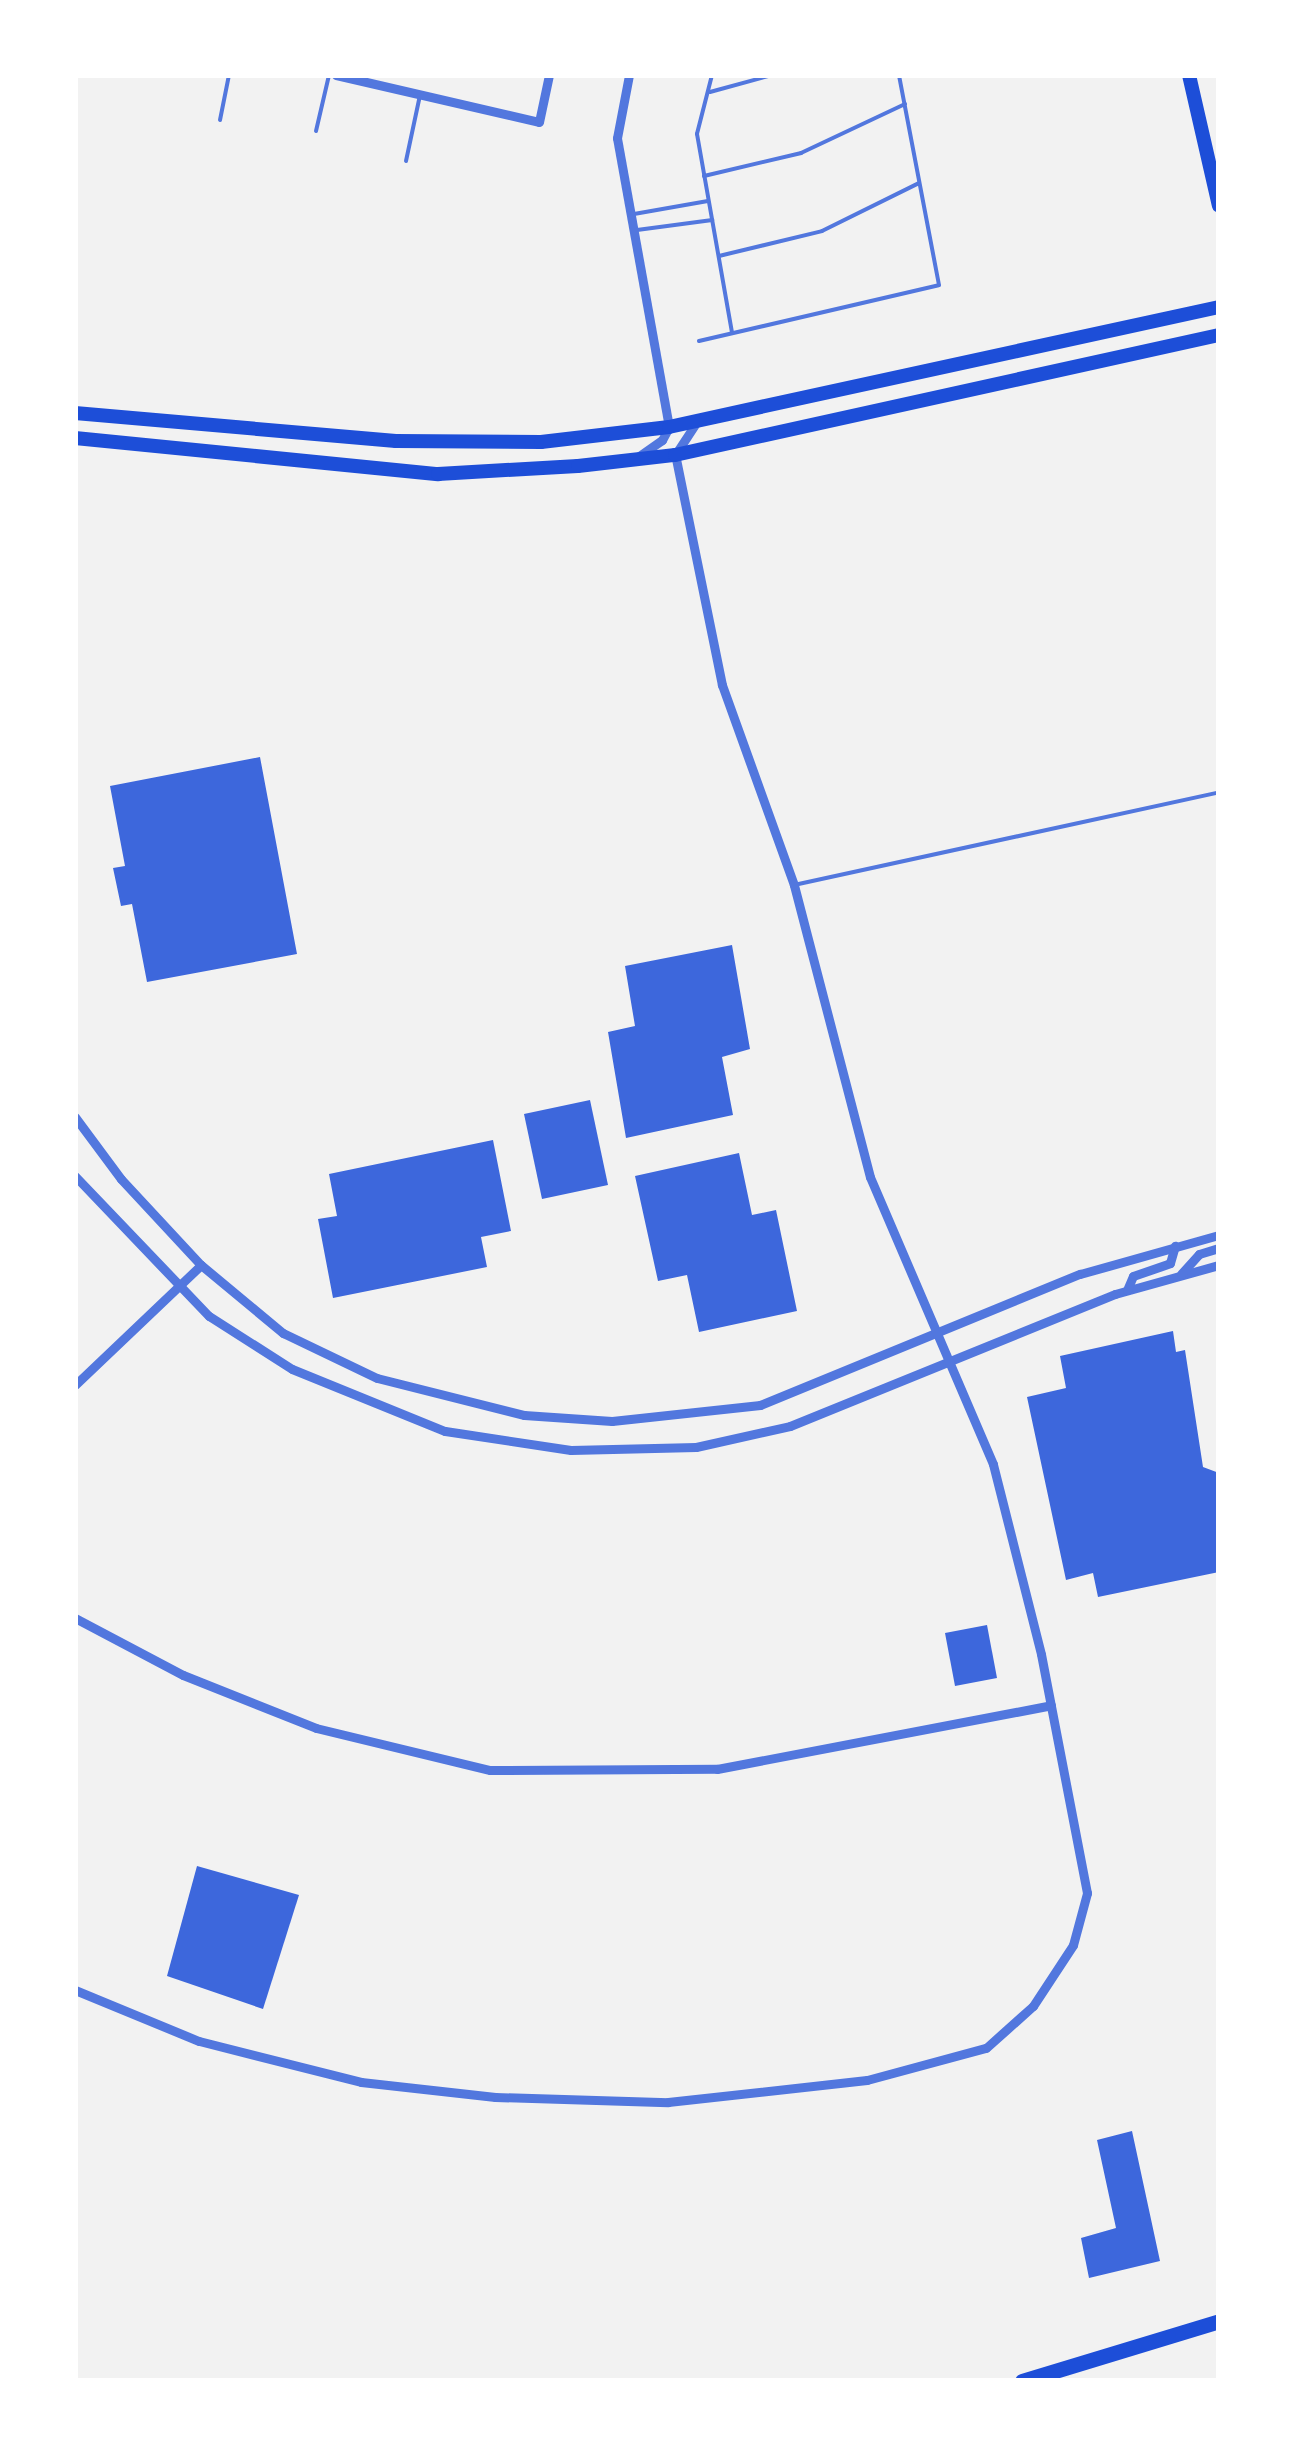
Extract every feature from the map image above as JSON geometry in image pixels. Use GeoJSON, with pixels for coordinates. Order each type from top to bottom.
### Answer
{"type":"FeatureCollection","features":[{"type":"Feature","properties":{"kind":"highway"},"geometry":{"type":"LineString","coordinates":[[1022,2381],[1219,2322]]}},
{"type":"Feature","properties":{"kind":"main road"},"geometry":{"type":"LineString","coordinates":[[1189,75],[1219,206]]}},
{"type":"Feature","properties":{"kind":"main road"},"geometry":{"type":"LineString","coordinates":[[75,413],[456,444],[542,442],[669,427],[1219,307]]}},
{"type":"Feature","properties":{"kind":"main road"},"geometry":{"type":"LineString","coordinates":[[75,438],[438,474],[634,460],[675,455],[1219,335]]}},
{"type":"Feature","properties":{"kind":"street"},"geometry":{"type":"LineString","coordinates":[[332,75],[539,122],[549,75]]}},
{"type":"Feature","properties":{"kind":"street"},"geometry":{"type":"LineString","coordinates":[[629,75],[617,138],[669,427],[662,440],[634,460]]}},
{"type":"Feature","properties":{"kind":"street"},"geometry":{"type":"LineString","coordinates":[[75,1990],[199,2041],[361,2082],[496,2097],[714,2098],[867,2080],[986,2048],[1033,2006],[1074,1945],[1088,1893],[1051,1705],[993,1464],[870,1177],[794,885],[722,686],[675,455],[698,420]]}},
{"type":"Feature","properties":{"kind":"street"},"geometry":{"type":"LineString","coordinates":[[75,1117],[121,1179],[201,1265],[284,1334],[332,1358],[449,1400],[524,1415],[612,1421],[760,1404],[1080,1274],[1219,1235]]}},
{"type":"Feature","properties":{"kind":"street"},"geometry":{"type":"LineString","coordinates":[[75,1176],[176,1286],[246,1342],[369,1404],[445,1431],[571,1450],[658,1451],[751,1436],[842,1407],[1126,1290],[1219,1265]]}},
{"type":"Feature","properties":{"kind":"street"},"geometry":{"type":"LineString","coordinates":[[1126,1290],[1133,1276],[1170,1263],[1174,1246]]}},
{"type":"Feature","properties":{"kind":"street"},"geometry":{"type":"LineString","coordinates":[[1180,1274],[1200,1254],[1219,1248]]}},
{"type":"Feature","properties":{"kind":"street"},"geometry":{"type":"LineString","coordinates":[[75,1385],[201,1265]]}},
{"type":"Feature","properties":{"kind":"street"},"geometry":{"type":"LineString","coordinates":[[75,1618],[184,1674],[316,1728],[490,1770],[716,1769],[1051,1705]]}},
{"type":"Feature","properties":{"kind":"lane"},"geometry":{"type":"LineString","coordinates":[[220,120],[229,75]]}},
{"type":"Feature","properties":{"kind":"lane"},"geometry":{"type":"LineString","coordinates":[[316,131],[332,75]]}},
{"type":"Feature","properties":{"kind":"lane"},"geometry":{"type":"LineString","coordinates":[[712,75],[697,134],[732,333]]}},
{"type":"Feature","properties":{"kind":"lane"},"geometry":{"type":"LineString","coordinates":[[707,93],[772,75]]}},
{"type":"Feature","properties":{"kind":"lane"},"geometry":{"type":"LineString","coordinates":[[699,340],[939,286],[899,75]]}},
{"type":"Feature","properties":{"kind":"lane"},"geometry":{"type":"LineString","coordinates":[[406,161],[420,95]]}},
{"type":"Feature","properties":{"kind":"lane"},"geometry":{"type":"LineString","coordinates":[[704,176],[801,153],[905,104]]}},
{"type":"Feature","properties":{"kind":"lane"},"geometry":{"type":"LineString","coordinates":[[718,256],[822,232],[920,183]]}},
{"type":"Feature","properties":{"kind":"lane"},"geometry":{"type":"LineString","coordinates":[[630,214],[708,201]]}},
{"type":"Feature","properties":{"kind":"lane"},"geometry":{"type":"LineString","coordinates":[[632,231],[712,220]]}},
{"type":"Feature","properties":{"kind":"lane"},"geometry":{"type":"LineString","coordinates":[[794,885],[1219,792]]}},
{"type":"Feature","properties":{"kind":"building"},"geometry":{"type":"Polygon","coordinates":[[[260,757],[297,954],[147,982],[132,904],[121,906],[113,868],[125,866],[110,786],[260,757]]]}},
{"type":"Feature","properties":{"kind":"building"},"geometry":{"type":"Polygon","coordinates":[[[732,945],[750,1049],[722,1057],[733,1115],[626,1138],[608,1032],[635,1026],[625,966],[732,945]]]}},
{"type":"Feature","properties":{"kind":"building"},"geometry":{"type":"Polygon","coordinates":[[[590,1100],[608,1185],[542,1199],[524,1114],[590,1100]]]}},
{"type":"Feature","properties":{"kind":"building"},"geometry":{"type":"Polygon","coordinates":[[[493,1140],[511,1231],[481,1237],[487,1267],[333,1298],[318,1219],[337,1216],[329,1174],[493,1140]]]}},
{"type":"Feature","properties":{"kind":"building"},"geometry":{"type":"Polygon","coordinates":[[[739,1153],[752,1215],[776,1210],[797,1311],[699,1332],[687,1275],[658,1281],[635,1176],[739,1153]]]}},
{"type":"Feature","properties":{"kind":"building"},"geometry":{"type":"Polygon","coordinates":[[[1173,1331],[1176,1352],[1185,1350],[1203,1467],[1219,1473],[1219,1572],[1098,1597],[1093,1573],[1066,1580],[1027,1397],[1066,1388],[1060,1356],[1173,1331]]]}},
{"type":"Feature","properties":{"kind":"building"},"geometry":{"type":"Polygon","coordinates":[[[987,1625],[997,1678],[955,1686],[945,1633],[987,1625]]]}},
{"type":"Feature","properties":{"kind":"building"},"geometry":{"type":"Polygon","coordinates":[[[197,1866],[299,1895],[263,2009],[167,1976],[197,1866]]]}},
{"type":"Feature","properties":{"kind":"building"},"geometry":{"type":"Polygon","coordinates":[[[1132,2131],[1160,2261],[1089,2278],[1081,2238],[1116,2228],[1097,2140],[1132,2131]]]}}]}
